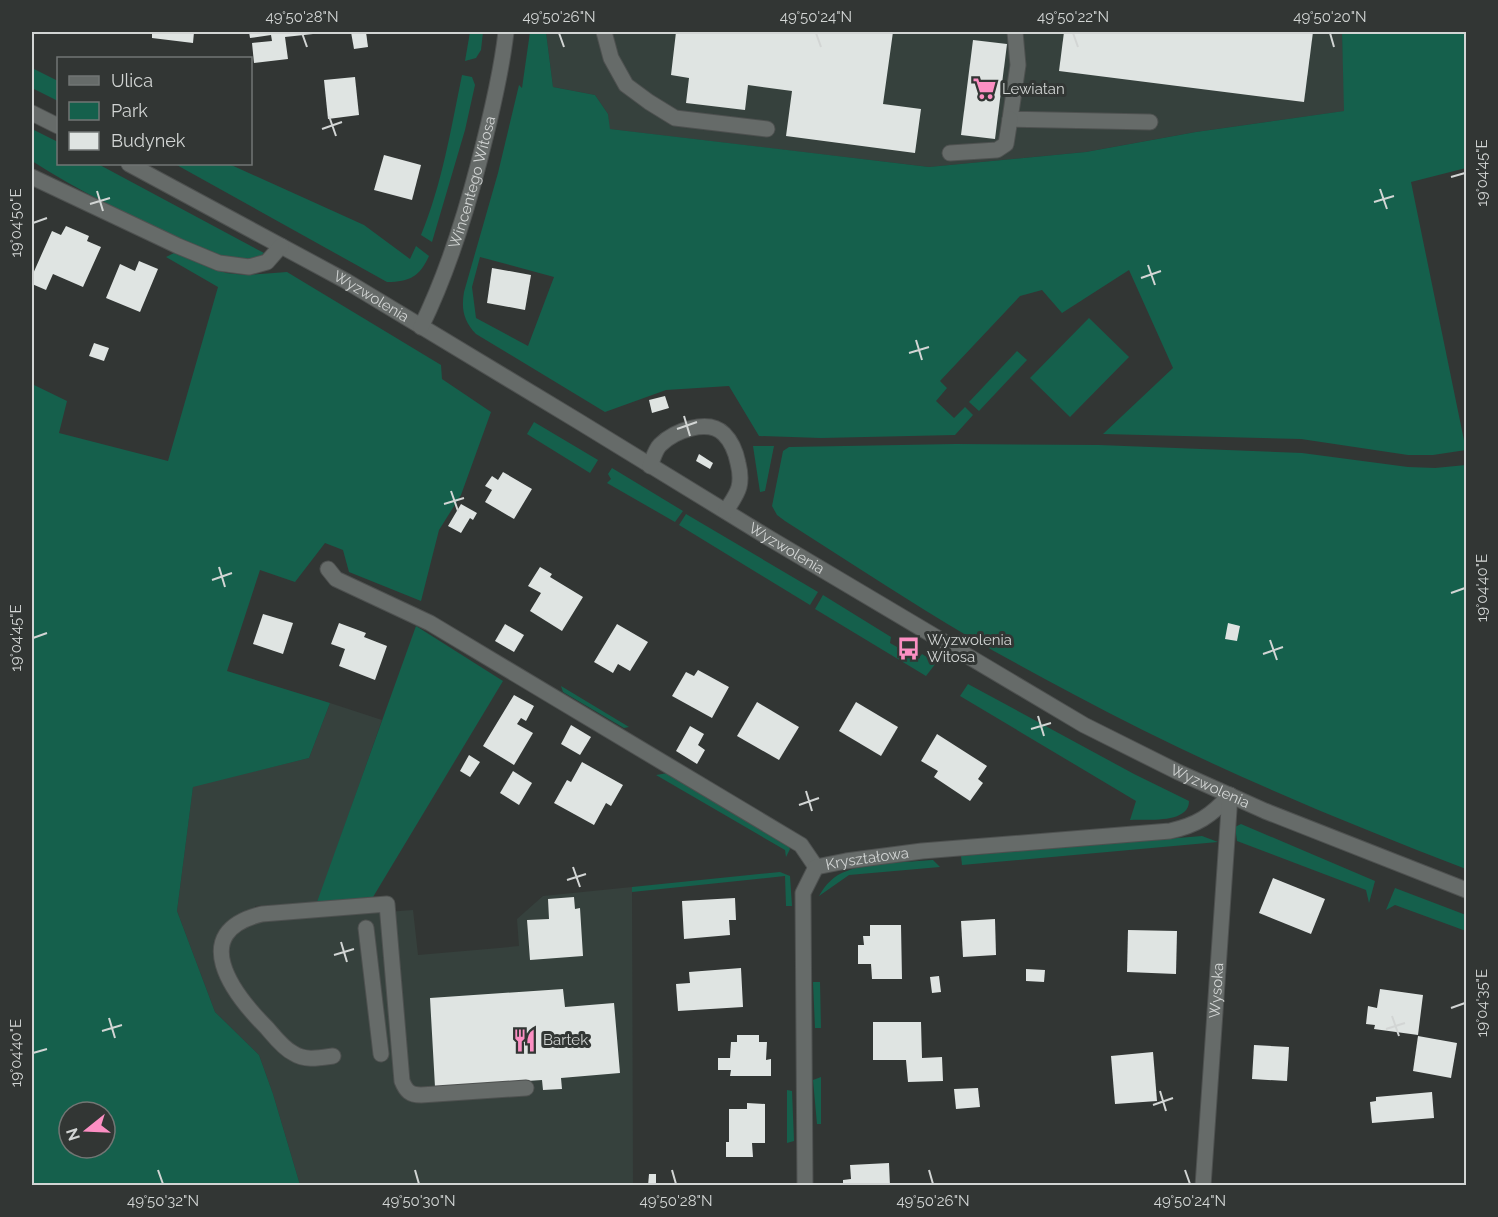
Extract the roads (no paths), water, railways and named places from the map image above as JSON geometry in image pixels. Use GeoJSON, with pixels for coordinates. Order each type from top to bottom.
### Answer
{"type":"FeatureCollection","features":[{"type":"Feature","properties":{"kind":"street","name":"Wincentego Witosa"},"geometry":{"type":"LineString","coordinates":[[421,327],[446,273],[464,218],[489,124],[506,32]]}},
{"type":"Feature","properties":{"kind":"street"},"geometry":{"type":"LineString","coordinates":[[604,32],[611,58],[626,85],[675,118],[767,129]]}},
{"type":"Feature","properties":{"kind":"street"},"geometry":{"type":"LineString","coordinates":[[950,153],[997,150],[1006,144],[1018,65],[1015,32]]}},
{"type":"Feature","properties":{"kind":"street"},"geometry":{"type":"LineString","coordinates":[[32,113],[57,126]]}},
{"type":"Feature","properties":{"kind":"street"},"geometry":{"type":"LineString","coordinates":[[1010,119],[1150,122]]}},
{"type":"Feature","properties":{"kind":"street","name":"Wyzwolenia"},"geometry":{"type":"LineString","coordinates":[[131,165],[346,281],[957,651],[1084,725],[1230,795],[1318,833],[1467,891]]}},
{"type":"Feature","properties":{"kind":"street"},"geometry":{"type":"LineString","coordinates":[[32,177],[219,263],[249,267],[267,262],[281,246]]}},
{"type":"Feature","properties":{"kind":"street"},"geometry":{"type":"LineString","coordinates":[[650,466],[658,447],[669,438],[684,431],[704,428],[723,432],[734,450],[740,472],[739,487],[726,512]]}},
{"type":"Feature","properties":{"kind":"street"},"geometry":{"type":"LineString","coordinates":[[328,569],[336,579],[430,623],[801,845],[816,867]]}},
{"type":"Feature","properties":{"kind":"street","name":"Kryształowa"},"geometry":{"type":"LineString","coordinates":[[805,1185],[803,893],[816,867],[922,851],[1170,831],[1190,826],[1204,819],[1218,809],[1230,795]]}},
{"type":"Feature","properties":{"kind":"street","name":"Wysoka"},"geometry":{"type":"LineString","coordinates":[[1203,1185],[1230,795]]}},
{"type":"Feature","properties":{"kind":"street"},"geometry":{"type":"LineString","coordinates":[[333,1056],[311,1060],[291,1053],[257,1018],[234,988],[222,958],[224,936],[233,926],[245,918],[262,914],[387,904],[402,1081],[406,1090],[414,1095],[422,1095],[526,1088]]}},
{"type":"Feature","properties":{"kind":"street"},"geometry":{"type":"LineString","coordinates":[[366,928],[381,1054]]}},
{"type":"Feature","properties":{"kind":"place","name":"Lewiatan"},"geometry":{"type":"Point","coordinates":[984,89]}},
{"type":"Feature","properties":{"kind":"place","name":"Wyzwolenia Witosa"},"geometry":{"type":"Point","coordinates":[909,649]}},
{"type":"Feature","properties":{"kind":"place","name":"Bartek"},"geometry":{"type":"Point","coordinates":[525,1040]}}]}
